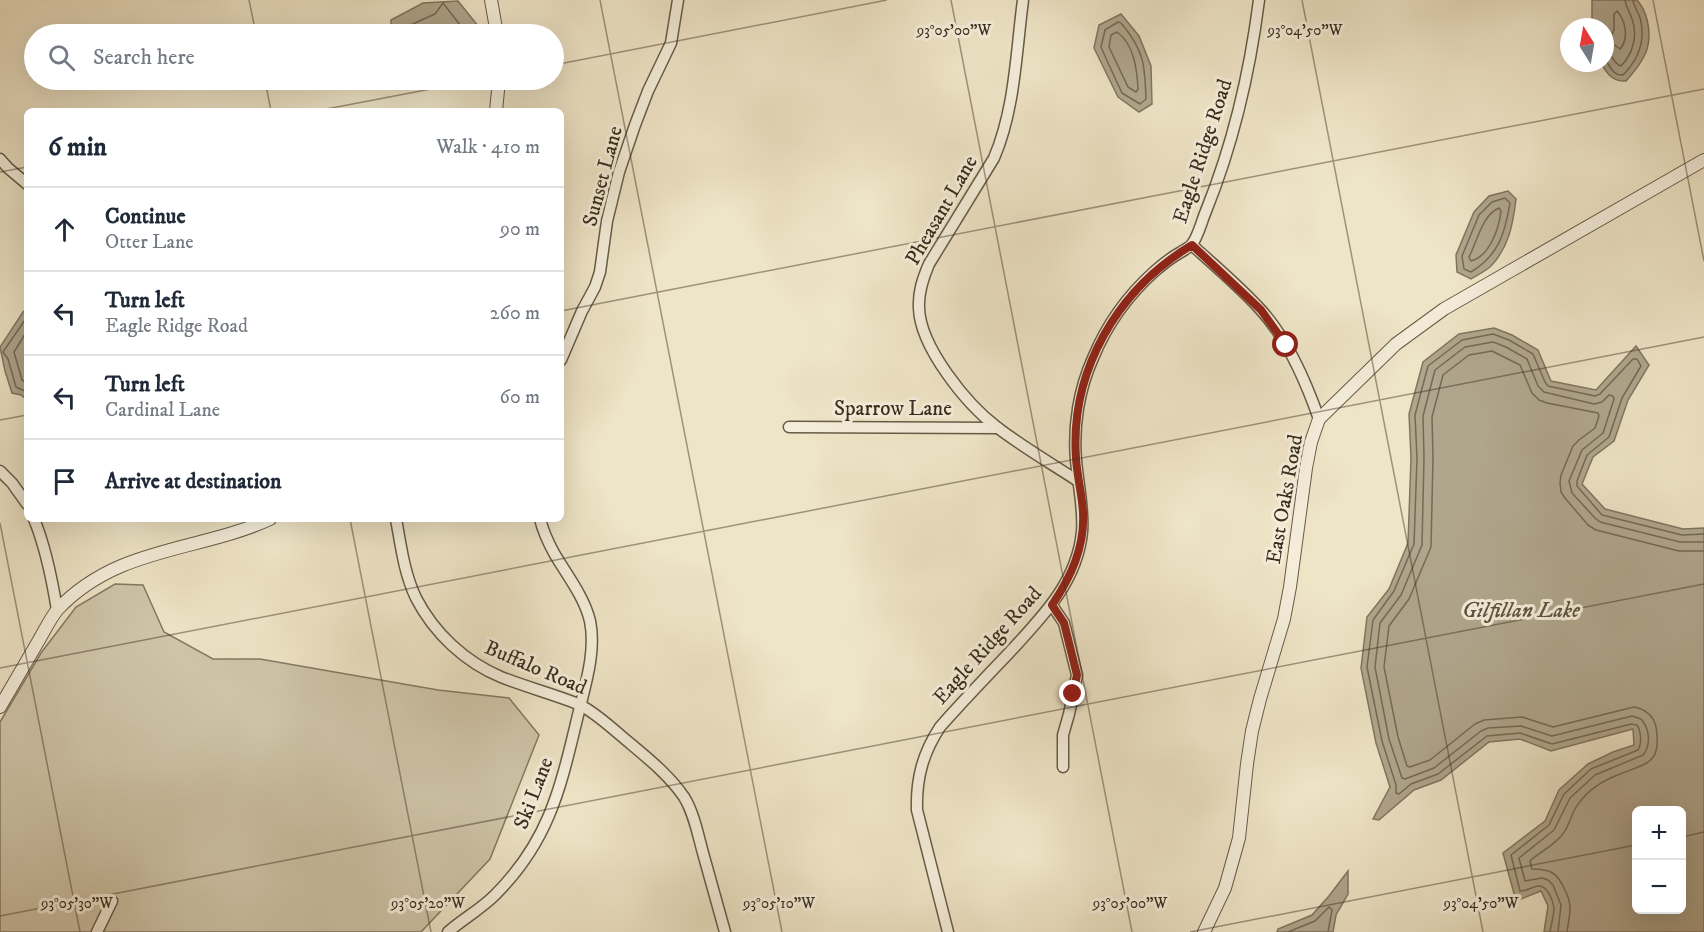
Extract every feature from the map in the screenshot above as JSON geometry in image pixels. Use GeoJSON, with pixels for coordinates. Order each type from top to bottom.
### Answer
{"type":"FeatureCollection","features":[{"type":"Feature","properties":{"kind":"street"},"geometry":{"type":"LineString","coordinates":[[491,0],[495,24]]}},
{"type":"Feature","properties":{"kind":"street","name":"Sunset Lane"},"geometry":{"type":"LineString","coordinates":[[564,353],[600,272],[607,220],[619,172],[638,117],[671,43],[678,0]]}},
{"type":"Feature","properties":{"kind":"street","name":"Pheasant Lane"},"geometry":{"type":"LineString","coordinates":[[1023,0],[1010,103],[1002,140],[994,158],[929,264],[923,278],[919,308],[925,337],[932,351],[971,403],[998,428],[1078,481]]}},
{"type":"Feature","properties":{"kind":"street","name":"Eagle Ridge Road"},"geometry":{"type":"LineString","coordinates":[[948,932],[917,810],[917,791],[924,757],[940,727],[1042,618],[1065,586],[1079,551],[1083,514],[1078,481],[1076,441],[1078,410],[1083,386],[1100,341],[1124,304],[1157,270],[1192,245],[1214,189],[1238,109],[1249,63],[1259,0]]}},
{"type":"Feature","properties":{"kind":"street"},"geometry":{"type":"LineString","coordinates":[[496,108],[499,90]]}},
{"type":"Feature","properties":{"kind":"street"},"geometry":{"type":"LineString","coordinates":[[0,159],[24,181]]}},
{"type":"Feature","properties":{"kind":"street","name":"East Oaks Road"},"geometry":{"type":"LineString","coordinates":[[1204,932],[1225,888],[1239,838],[1252,731],[1284,619],[1306,468],[1311,442],[1319,419],[1396,345],[1444,309],[1704,160]]}},
{"type":"Feature","properties":{"kind":"street"},"geometry":{"type":"LineString","coordinates":[[1192,245],[1261,310],[1286,345],[1304,380],[1319,419]]}},
{"type":"Feature","properties":{"kind":"street","name":"Sparrow Lane"},"geometry":{"type":"LineString","coordinates":[[789,427],[998,428]]}},
{"type":"Feature","properties":{"kind":"street"},"geometry":{"type":"LineString","coordinates":[[0,471],[24,500]]}},
{"type":"Feature","properties":{"kind":"street"},"geometry":{"type":"LineString","coordinates":[[35,522],[45,550],[57,610]]}},
{"type":"Feature","properties":{"kind":"street"},"geometry":{"type":"LineString","coordinates":[[0,707],[57,610],[88,585],[127,563],[165,550],[240,531],[262,522]]}},
{"type":"Feature","properties":{"kind":"street","name":"Buffalo Road"},"geometry":{"type":"LineString","coordinates":[[397,522],[403,559],[416,597],[426,615],[453,646],[469,659],[501,677],[580,705],[658,767],[684,798],[695,823],[725,932]]}},
{"type":"Feature","properties":{"kind":"street"},"geometry":{"type":"LineString","coordinates":[[541,522],[553,551],[584,604],[589,619],[592,636],[590,658],[580,705]]}},
{"type":"Feature","properties":{"kind":"street"},"geometry":{"type":"LineString","coordinates":[[1052,605],[1064,623],[1077,675],[1063,735],[1063,767]]}},
{"type":"Feature","properties":{"kind":"street","name":"Ski Lane"},"geometry":{"type":"LineString","coordinates":[[448,932],[493,897],[516,871],[540,835],[561,787],[580,705]]}},
{"type":"Feature","properties":{"kind":"street"},"geometry":{"type":"LineString","coordinates":[[97,932],[112,902]]}},
{"type":"Feature","properties":{"kind":"shaded area"},"geometry":{"type":"Polygon","coordinates":[[[115,584],[143,585],[164,632],[213,659],[260,659],[438,690],[509,698],[539,735],[490,859],[421,932],[0,932],[0,722],[41,653],[76,607],[115,584]]]}},
{"type":"Feature","properties":{"kind":"water"},"geometry":{"type":"Polygon","coordinates":[[[1592,0],[1637,0],[1646,15],[1649,39],[1647,50],[1640,64],[1626,81],[1617,80],[1607,72],[1614,72],[1614,18],[1592,18],[1592,0]]]}},
{"type":"Feature","properties":{"kind":"water"},"geometry":{"type":"Polygon","coordinates":[[[458,1],[477,24],[391,24],[391,20],[423,3],[458,1]]]}},
{"type":"Feature","properties":{"kind":"water"},"geometry":{"type":"Polygon","coordinates":[[[1121,14],[1139,36],[1151,66],[1152,104],[1139,112],[1118,97],[1094,48],[1099,25],[1121,14]]]}},
{"type":"Feature","properties":{"kind":"water"},"geometry":{"type":"Polygon","coordinates":[[[1508,191],[1516,199],[1512,226],[1497,259],[1491,266],[1471,279],[1457,272],[1456,255],[1474,212],[1489,196],[1508,191]]]}},
{"type":"Feature","properties":{"kind":"water"},"geometry":{"type":"Polygon","coordinates":[[[23,312],[24,398],[12,393],[0,347],[23,312]]]}},
{"type":"Feature","properties":{"kind":"water","name":"Gilfillan Lake"},"geometry":{"type":"Polygon","coordinates":[[[1494,328],[1538,350],[1551,381],[1596,390],[1636,346],[1649,365],[1628,400],[1614,441],[1593,457],[1582,484],[1605,509],[1683,529],[1704,528],[1704,932],[1544,932],[1548,906],[1541,891],[1516,901],[1503,853],[1545,821],[1559,790],[1588,764],[1634,745],[1633,729],[1551,751],[1520,739],[1489,742],[1441,780],[1414,790],[1379,820],[1373,819],[1390,787],[1376,743],[1361,668],[1367,617],[1389,589],[1408,543],[1411,458],[1409,414],[1423,362],[1459,334],[1494,328]]]}},
{"type":"Feature","properties":{"kind":"water"},"geometry":{"type":"Polygon","coordinates":[[[1348,871],[1348,894],[1336,915],[1333,932],[1277,932],[1278,929],[1312,915],[1348,871]]]}},
{"type":"Feature","properties":{"kind":"route"},"geometry":{"type":"LineString","coordinates":[[1073,694],[1077,675],[1064,623],[1052,605],[1073,570],[1079,551],[1083,514],[1076,457],[1078,410],[1090,363],[1110,324],[1139,286],[1192,245],[1261,310],[1286,345]]}}]}
